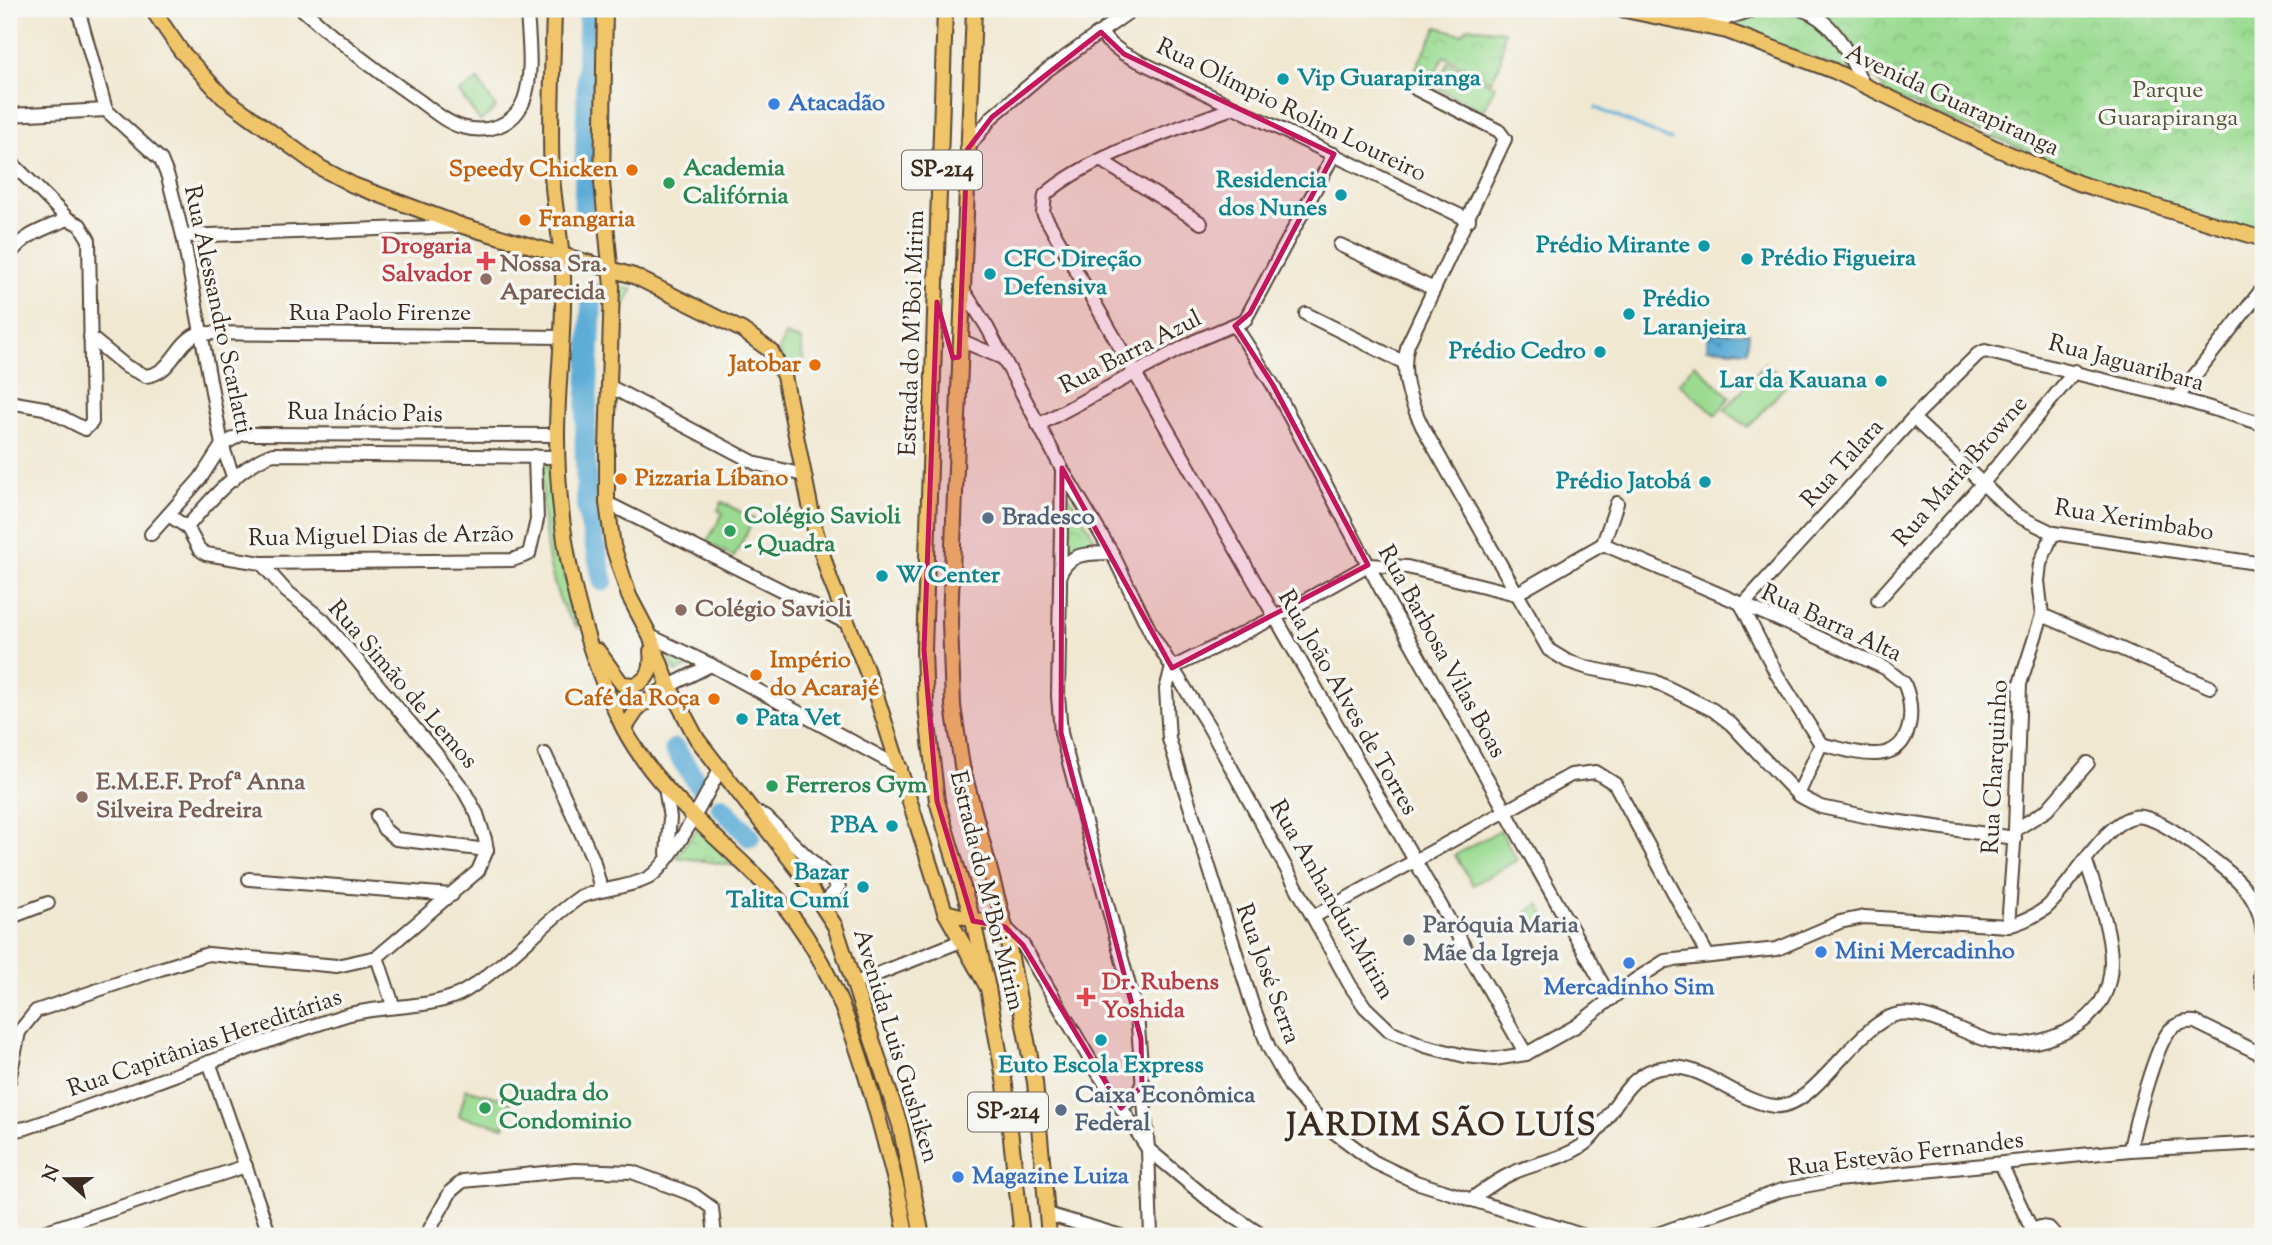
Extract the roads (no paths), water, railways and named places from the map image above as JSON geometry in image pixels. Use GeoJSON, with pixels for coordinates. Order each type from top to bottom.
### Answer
{"type":"FeatureCollection","features":[{"type":"Feature","properties":{"kind":"main road"},"geometry":{"type":"LineString","coordinates":[[152,9],[181,51],[216,89],[285,145],[354,185],[463,226],[634,276],[714,315],[771,351],[784,376],[815,530],[901,768],[945,912],[988,988]]}},
{"type":"Feature","properties":{"kind":"main road","name":"Avenida Luis Gushiken"},"geometry":{"type":"LineString","coordinates":[[554,9],[552,175],[562,257],[558,457],[566,553],[586,633],[624,730],[692,817],[769,889],[810,939],[825,968],[868,1082],[890,1160],[906,1236]]}},
{"type":"Feature","properties":{"kind":"main road","name":"Avenida Luis Gushiken"},"geometry":{"type":"LineString","coordinates":[[604,9],[602,182],[611,269],[607,503],[618,568],[650,636],[669,686],[697,739],[822,904],[835,926],[900,1125],[922,1236]]}},
{"type":"Feature","properties":{"kind":"main road","name":"Estrada do M'Boi Mirim"},"geometry":{"type":"LineString","coordinates":[[945,9],[924,650],[926,707],[937,801],[973,921],[988,988],[1005,1085],[1022,1236]]}},
{"type":"Feature","properties":{"kind":"main road","name":"Estrada do M'Boi Mirim"},"geometry":{"type":"LineString","coordinates":[[974,9],[950,621],[953,706],[975,820],[1005,928],[1035,1082],[1049,1236]]}},
{"type":"Feature","properties":{"kind":"main road","name":"Avenida Guarapiranga"},"geometry":{"type":"LineString","coordinates":[[1620,9],[1655,12],[1705,25],[1786,52],[1863,84],[1995,148],[2078,183],[2263,239]]}},
{"type":"Feature","properties":{"kind":"main road"},"geometry":{"type":"LineString","coordinates":[[937,302],[946,332],[960,340]]}},
{"type":"Feature","properties":{"kind":"main road"},"geometry":{"type":"LineString","coordinates":[[586,633],[617,679],[624,685],[635,685],[646,678],[652,665],[650,636]]}},
{"type":"Feature","properties":{"kind":"main road"},"geometry":{"type":"LineString","coordinates":[[624,730],[639,707],[669,686]]}},
{"type":"Feature","properties":{"kind":"main road"},"geometry":{"type":"LineString","coordinates":[[945,912],[1005,928]]}},
{"type":"Feature","properties":{"kind":"street"},"geometry":{"type":"LineString","coordinates":[[9,115],[106,110],[78,9]]}},
{"type":"Feature","properties":{"kind":"street"},"geometry":{"type":"LineString","coordinates":[[302,9],[370,66],[422,103],[459,127],[476,130],[507,123],[524,100],[527,85],[527,9]]}},
{"type":"Feature","properties":{"kind":"street"},"geometry":{"type":"LineString","coordinates":[[967,150],[992,117],[1046,71],[1133,9]]}},
{"type":"Feature","properties":{"kind":"street"},"geometry":{"type":"LineString","coordinates":[[1705,25],[1756,9]]}},
{"type":"Feature","properties":{"kind":"street"},"geometry":{"type":"LineString","coordinates":[[1801,9],[1825,23],[1839,37],[1863,84]]}},
{"type":"Feature","properties":{"kind":"street","name":"Rua Olímpio Rolim Loureiro"},"geometry":{"type":"LineString","coordinates":[[1101,32],[1124,54],[1469,220]]}},
{"type":"Feature","properties":{"kind":"street"},"geometry":{"type":"LineString","coordinates":[[1416,89],[1499,131],[1504,144],[1434,289],[1403,362],[1414,410],[1537,633],[1556,656],[1588,668],[1654,681],[1713,710],[1731,724],[1798,796],[1821,807],[1867,817],[2015,834],[2047,810],[2088,763]]}},
{"type":"Feature","properties":{"kind":"street"},"geometry":{"type":"LineString","coordinates":[[1102,160],[1235,107]]}},
{"type":"Feature","properties":{"kind":"street","name":"Rua Alessandro Scarlatti"},"geometry":{"type":"LineString","coordinates":[[106,110],[161,160],[183,236],[222,445],[234,479]]}},
{"type":"Feature","properties":{"kind":"street"},"geometry":{"type":"LineString","coordinates":[[1240,323],[1334,154]]}},
{"type":"Feature","properties":{"kind":"street"},"geometry":{"type":"LineString","coordinates":[[9,160],[68,219],[80,225],[89,240],[92,422],[88,429],[80,428],[44,408],[9,402]]}},
{"type":"Feature","properties":{"kind":"street"},"geometry":{"type":"LineString","coordinates":[[1102,160],[1201,223]]}},
{"type":"Feature","properties":{"kind":"street","name":"Rua João Alves de Torres"},"geometry":{"type":"LineString","coordinates":[[1102,160],[1045,195],[1043,213],[1526,1054]]}},
{"type":"Feature","properties":{"kind":"street"},"geometry":{"type":"LineString","coordinates":[[401,229],[419,219],[424,212]]}},
{"type":"Feature","properties":{"kind":"street"},"geometry":{"type":"LineString","coordinates":[[9,256],[15,247],[34,233],[68,219]]}},
{"type":"Feature","properties":{"kind":"street"},"geometry":{"type":"LineString","coordinates":[[183,236],[463,226]]}},
{"type":"Feature","properties":{"kind":"street"},"geometry":{"type":"LineString","coordinates":[[1339,246],[1434,289]]}},
{"type":"Feature","properties":{"kind":"street","name":"Rua Anhanduí-Mirim"},"geometry":{"type":"LineString","coordinates":[[962,288],[987,327],[1062,469],[1112,553],[1172,668],[1209,727],[1313,917],[1365,1007],[1390,1031],[1425,1046],[1465,1056],[1494,1059],[1526,1054],[1576,1026],[1665,961],[1777,949],[1840,922],[1864,917],[2008,926]]}},
{"type":"Feature","properties":{"kind":"street"},"geometry":{"type":"LineString","coordinates":[[2177,398],[2263,288]]}},
{"type":"Feature","properties":{"kind":"street"},"geometry":{"type":"LineString","coordinates":[[1306,313],[1403,362]]}},
{"type":"Feature","properties":{"kind":"street","name":"Rua Barra Azul"},"geometry":{"type":"LineString","coordinates":[[1038,425],[1195,341],[1240,323]]}},
{"type":"Feature","properties":{"kind":"street","name":"Rua Barbosa Vilas Boas"},"geometry":{"type":"LineString","coordinates":[[1240,323],[1368,565],[1611,999]]}},
{"type":"Feature","properties":{"kind":"street"},"geometry":{"type":"LineString","coordinates":[[90,337],[127,367],[146,376],[164,371],[183,343],[199,333]]}},
{"type":"Feature","properties":{"kind":"street","name":"Rua Paolo Firenze"},"geometry":{"type":"LineString","coordinates":[[199,333],[562,337]]}},
{"type":"Feature","properties":{"kind":"street"},"geometry":{"type":"LineString","coordinates":[[960,340],[1001,358]]}},
{"type":"Feature","properties":{"kind":"street","name":"Rua Jaguaribara"},"geometry":{"type":"LineString","coordinates":[[1978,354],[1994,351],[2177,398],[2263,424]]}},
{"type":"Feature","properties":{"kind":"street","name":"Rua Talara"},"geometry":{"type":"LineString","coordinates":[[1742,606],[1913,418],[1978,354]]}},
{"type":"Feature","properties":{"kind":"street","name":"Rua Maria Browne"},"geometry":{"type":"LineString","coordinates":[[1878,600],[1983,483],[2075,371]]}},
{"type":"Feature","properties":{"kind":"street"},"geometry":{"type":"LineString","coordinates":[[609,386],[757,464],[804,475]]}},
{"type":"Feature","properties":{"kind":"street","name":"Rua Xerimbabo"},"geometry":{"type":"LineString","coordinates":[[1913,418],[2016,515],[2053,533],[2263,564]]}},
{"type":"Feature","properties":{"kind":"street","name":"Rua Inácio Pais"},"geometry":{"type":"LineString","coordinates":[[222,445],[242,434],[557,435]]}},
{"type":"Feature","properties":{"kind":"street"},"geometry":{"type":"LineString","coordinates":[[151,534],[200,479],[222,445]]}},
{"type":"Feature","properties":{"kind":"street","name":"Rua Inácio Pais"},"geometry":{"type":"LineString","coordinates":[[187,527],[234,479],[261,458],[288,453],[558,457]]}},
{"type":"Feature","properties":{"kind":"street","name":"Rua Miguel Dias de Arzão"},"geometry":{"type":"LineString","coordinates":[[169,515],[187,527],[195,544],[206,554],[261,563],[506,560],[529,554],[537,520],[535,456]]}},
{"type":"Feature","properties":{"kind":"street"},"geometry":{"type":"LineString","coordinates":[[1062,469],[1058,696],[1061,733],[1127,974],[1141,1039],[1152,1236]]}},
{"type":"Feature","properties":{"kind":"street"},"geometry":{"type":"LineString","coordinates":[[607,503],[847,623]]}},
{"type":"Feature","properties":{"kind":"street"},"geometry":{"type":"LineString","coordinates":[[1172,668],[1274,618],[1368,565],[1407,567],[1516,594],[1604,544],[1617,503]]}},
{"type":"Feature","properties":{"kind":"street","name":"Rua Charquinho"},"geometry":{"type":"LineString","coordinates":[[2008,926],[2015,834],[2020,684],[2042,615],[2038,581],[2040,564],[2053,533]]}},
{"type":"Feature","properties":{"kind":"street","name":"Rua Barra Alta"},"geometry":{"type":"LineString","coordinates":[[1604,544],[1885,668],[1903,683],[1908,692],[1910,718],[1904,740],[1893,751],[1873,755],[1821,744]]}},
{"type":"Feature","properties":{"kind":"street"},"geometry":{"type":"LineString","coordinates":[[1061,573],[1070,558],[1076,555],[1112,553]]}},
{"type":"Feature","properties":{"kind":"street","name":"Rua Simão de Lemos"},"geometry":{"type":"LineString","coordinates":[[261,563],[286,591],[323,620],[433,750],[463,789],[477,814],[487,850]]}},
{"type":"Feature","properties":{"kind":"street"},"geometry":{"type":"LineString","coordinates":[[1742,606],[1776,673],[1821,744],[1798,796]]}},
{"type":"Feature","properties":{"kind":"street"},"geometry":{"type":"LineString","coordinates":[[2042,615],[2210,687]]}},
{"type":"Feature","properties":{"kind":"street"},"geometry":{"type":"LineString","coordinates":[[650,636],[711,664],[901,768]]}},
{"type":"Feature","properties":{"kind":"street"},"geometry":{"type":"LineString","coordinates":[[669,686],[711,664]]}},
{"type":"Feature","properties":{"kind":"street","name":"Rua José Serra"},"geometry":{"type":"LineString","coordinates":[[1172,668],[1166,689],[1170,739],[1252,1004],[1280,1069],[1307,1107],[1351,1147],[1416,1182],[1586,1236]]}},
{"type":"Feature","properties":{"kind":"street"},"geometry":{"type":"LineString","coordinates":[[545,754],[593,859],[601,889]]}},
{"type":"Feature","properties":{"kind":"street","name":"Rua Capitânias Hereditárias"},"geometry":{"type":"LineString","coordinates":[[9,1131],[26,1128],[137,1091],[209,1062],[350,1014],[393,1005],[427,1004],[464,991],[563,909],[601,889],[646,879],[665,860],[720,769]]}},
{"type":"Feature","properties":{"kind":"street"},"geometry":{"type":"LineString","coordinates":[[1313,917],[1415,863],[1506,810],[1571,775],[1584,771],[1606,776],[1615,784],[1708,956]]}},
{"type":"Feature","properties":{"kind":"street"},"geometry":{"type":"LineString","coordinates":[[665,860],[670,832],[666,787]]}},
{"type":"Feature","properties":{"kind":"street"},"geometry":{"type":"LineString","coordinates":[[747,806],[768,819],[839,887],[822,904]]}},
{"type":"Feature","properties":{"kind":"street"},"geometry":{"type":"LineString","coordinates":[[9,1081],[19,1032],[36,1011],[208,954],[337,966],[377,957],[478,871],[487,850],[396,839],[384,829],[377,816]]}},
{"type":"Feature","properties":{"kind":"street"},"geometry":{"type":"LineString","coordinates":[[2008,926],[2025,922],[2046,907],[2087,862],[2115,825],[2135,816],[2146,817],[2186,841],[2245,886],[2257,905],[2263,934]]}},
{"type":"Feature","properties":{"kind":"street"},"geometry":{"type":"LineString","coordinates":[[1470,1200],[1513,1172],[1583,1146],[1627,1090],[1655,1069],[1675,1067],[1693,1071],[1766,1104],[1783,1106],[1815,1086],[1878,1022],[1896,1014],[1920,1016],[2009,1045],[2056,1036],[2080,1025],[2092,1015],[2102,1000],[2113,966],[2101,905],[2087,862]]}},
{"type":"Feature","properties":{"kind":"street"},"geometry":{"type":"LineString","coordinates":[[249,879],[452,895]]}},
{"type":"Feature","properties":{"kind":"street"},"geometry":{"type":"LineString","coordinates":[[9,918],[48,903]]}},
{"type":"Feature","properties":{"kind":"street"},"geometry":{"type":"LineString","coordinates":[[1005,928],[1023,945],[1148,1149],[1209,1200],[1263,1236]]}},
{"type":"Feature","properties":{"kind":"street"},"geometry":{"type":"LineString","coordinates":[[855,984],[961,941]]}},
{"type":"Feature","properties":{"kind":"street"},"geometry":{"type":"LineString","coordinates":[[2263,948],[2260,976],[2263,987]]}},
{"type":"Feature","properties":{"kind":"street"},"geometry":{"type":"LineString","coordinates":[[377,957],[393,1005]]}},
{"type":"Feature","properties":{"kind":"street"},"geometry":{"type":"LineString","coordinates":[[2130,1150],[2158,1053],[2170,1030],[2188,1021],[2196,1022],[2263,1055]]}},
{"type":"Feature","properties":{"kind":"street"},"geometry":{"type":"LineString","coordinates":[[209,1062],[270,1236]]}},
{"type":"Feature","properties":{"kind":"street"},"geometry":{"type":"LineString","coordinates":[[1121,1108],[1137,1095],[1144,1080]]}},
{"type":"Feature","properties":{"kind":"street","name":"Rua Estevão Fernandes"},"geometry":{"type":"LineString","coordinates":[[1652,1236],[1782,1190],[1837,1180],[2130,1150],[2263,1143]]}},
{"type":"Feature","properties":{"kind":"street"},"geometry":{"type":"LineString","coordinates":[[2001,1164],[2029,1233],[2045,1227],[2056,1236]]}},
{"type":"Feature","properties":{"kind":"street"},"geometry":{"type":"LineString","coordinates":[[31,1236],[246,1166]]}},
{"type":"Feature","properties":{"kind":"street"},"geometry":{"type":"LineString","coordinates":[[426,1236],[451,1191],[471,1178],[575,1170],[632,1172],[707,1202],[714,1212],[715,1236]]}},
{"type":"Feature","properties":{"kind":"street"},"geometry":{"type":"LineString","coordinates":[[1047,1213],[1121,1236]]}},
{"type":"Feature","properties":{"kind":"water"},"geometry":{"type":"Polygon","coordinates":[[[1708,333],[1749,333],[1747,351],[1707,348],[1708,333]]]}},
{"type":"Feature","properties":{"kind":"waterway"},"geometry":{"type":"LineString","coordinates":[[584,206],[589,9]]}},
{"type":"Feature","properties":{"kind":"waterway"},"geometry":{"type":"LineString","coordinates":[[1596,108],[1671,140]]}},
{"type":"Feature","properties":{"kind":"waterway"},"geometry":{"type":"LineString","coordinates":[[592,293],[585,443],[587,508],[603,581]]}},
{"type":"Feature","properties":{"kind":"waterway"},"geometry":{"type":"LineString","coordinates":[[675,749],[698,784]]}},
{"type":"Feature","properties":{"kind":"waterway"},"geometry":{"type":"LineString","coordinates":[[721,807],[750,837]]}},
{"type":"Feature","properties":{"kind":"place","name":"Vip Guarapiranga"},"geometry":{"type":"Point","coordinates":[1283,79]}},
{"type":"Feature","properties":{"kind":"place","name":"Atacadão"},"geometry":{"type":"Point","coordinates":[774,104]}},
{"type":"Feature","properties":{"kind":"place","name":"Speedy Chicken"},"geometry":{"type":"Point","coordinates":[632,170]}},
{"type":"Feature","properties":{"kind":"place","name":"Academia Califórnia"},"geometry":{"type":"Point","coordinates":[669,183]}},
{"type":"Feature","properties":{"kind":"place","name":"Residencia dos Nunes"},"geometry":{"type":"Point","coordinates":[1341,195]}},
{"type":"Feature","properties":{"kind":"place","name":"Frangaria"},"geometry":{"type":"Point","coordinates":[525,220]}},
{"type":"Feature","properties":{"kind":"place","name":"Prédio Mirante"},"geometry":{"type":"Point","coordinates":[1704,246]}},
{"type":"Feature","properties":{"kind":"place","name":"Prédio Figueira"},"geometry":{"type":"Point","coordinates":[1747,259]}},
{"type":"Feature","properties":{"kind":"place","name":"Drogaria Salvador"},"geometry":{"type":"Point","coordinates":[486,261]}},
{"type":"Feature","properties":{"kind":"place","name":"CFC Direção Defensiva"},"geometry":{"type":"Point","coordinates":[990,274]}},
{"type":"Feature","properties":{"kind":"place","name":"Nossa Sra. Aparecida"},"geometry":{"type":"Point","coordinates":[486,279]}},
{"type":"Feature","properties":{"kind":"place","name":"Prédio Laranjeira"},"geometry":{"type":"Point","coordinates":[1629,314]}},
{"type":"Feature","properties":{"kind":"place","name":"Prédio Cedro"},"geometry":{"type":"Point","coordinates":[1600,352]}},
{"type":"Feature","properties":{"kind":"place","name":"Jatobar"},"geometry":{"type":"Point","coordinates":[815,365]}},
{"type":"Feature","properties":{"kind":"place","name":"Lar da Kauana"},"geometry":{"type":"Point","coordinates":[1881,381]}},
{"type":"Feature","properties":{"kind":"place","name":"Pizzaria Líbano"},"geometry":{"type":"Point","coordinates":[621,479]}},
{"type":"Feature","properties":{"kind":"place","name":"Prédio Jatobá"},"geometry":{"type":"Point","coordinates":[1705,482]}},
{"type":"Feature","properties":{"kind":"place","name":"Bradesco"},"geometry":{"type":"Point","coordinates":[988,518]}},
{"type":"Feature","properties":{"kind":"place","name":"Colégio Savioli - Quadra"},"geometry":{"type":"Point","coordinates":[730,531]}},
{"type":"Feature","properties":{"kind":"place","name":"W Center"},"geometry":{"type":"Point","coordinates":[882,576]}},
{"type":"Feature","properties":{"kind":"place","name":"Colégio Savioli"},"geometry":{"type":"Point","coordinates":[681,610]}},
{"type":"Feature","properties":{"kind":"place","name":"Império do Acarajé"},"geometry":{"type":"Point","coordinates":[756,675]}},
{"type":"Feature","properties":{"kind":"place","name":"Café da Roça"},"geometry":{"type":"Point","coordinates":[714,699]}},
{"type":"Feature","properties":{"kind":"place","name":"Pata Vet"},"geometry":{"type":"Point","coordinates":[742,719]}},
{"type":"Feature","properties":{"kind":"place","name":"Ferreros Gym"},"geometry":{"type":"Point","coordinates":[772,786]}},
{"type":"Feature","properties":{"kind":"place","name":"E.M.E.F. Profª Anna Silveira Pedreira"},"geometry":{"type":"Point","coordinates":[82,797]}},
{"type":"Feature","properties":{"kind":"place","name":"PBA"},"geometry":{"type":"Point","coordinates":[892,826]}},
{"type":"Feature","properties":{"kind":"place","name":"Bazar Talita Cumí"},"geometry":{"type":"Point","coordinates":[863,887]}},
{"type":"Feature","properties":{"kind":"place","name":"Paróquia Maria Mãe da Igreja"},"geometry":{"type":"Point","coordinates":[1409,940]}},
{"type":"Feature","properties":{"kind":"place","name":"Mini Mercadinho"},"geometry":{"type":"Point","coordinates":[1821,952]}},
{"type":"Feature","properties":{"kind":"place","name":"Mercadinho Sim"},"geometry":{"type":"Point","coordinates":[1629,963]}},
{"type":"Feature","properties":{"kind":"place","name":"Dr. Rubens Yoshida"},"geometry":{"type":"Point","coordinates":[1086,997]}},
{"type":"Feature","properties":{"kind":"place","name":"Euto Escola Express"},"geometry":{"type":"Point","coordinates":[1101,1040]}},
{"type":"Feature","properties":{"kind":"place","name":"Quadra do Condominio"},"geometry":{"type":"Point","coordinates":[485,1108]}},
{"type":"Feature","properties":{"kind":"place","name":"Caixa Econômica Federal"},"geometry":{"type":"Point","coordinates":[1061,1110]}},
{"type":"Feature","properties":{"kind":"place","name":"Magazine Luiza"},"geometry":{"type":"Point","coordinates":[958,1177]}},
{"type":"Feature","properties":{"kind":"district","name":"JARDIM SÃO LUÍS"},"geometry":{"type":"Point","coordinates":[1442,1127]}},
{"type":"Feature","properties":{"kind":"park label","name":"Parque Guarapiranga"},"geometry":{"type":"Point","coordinates":[2168,105]}}]}
